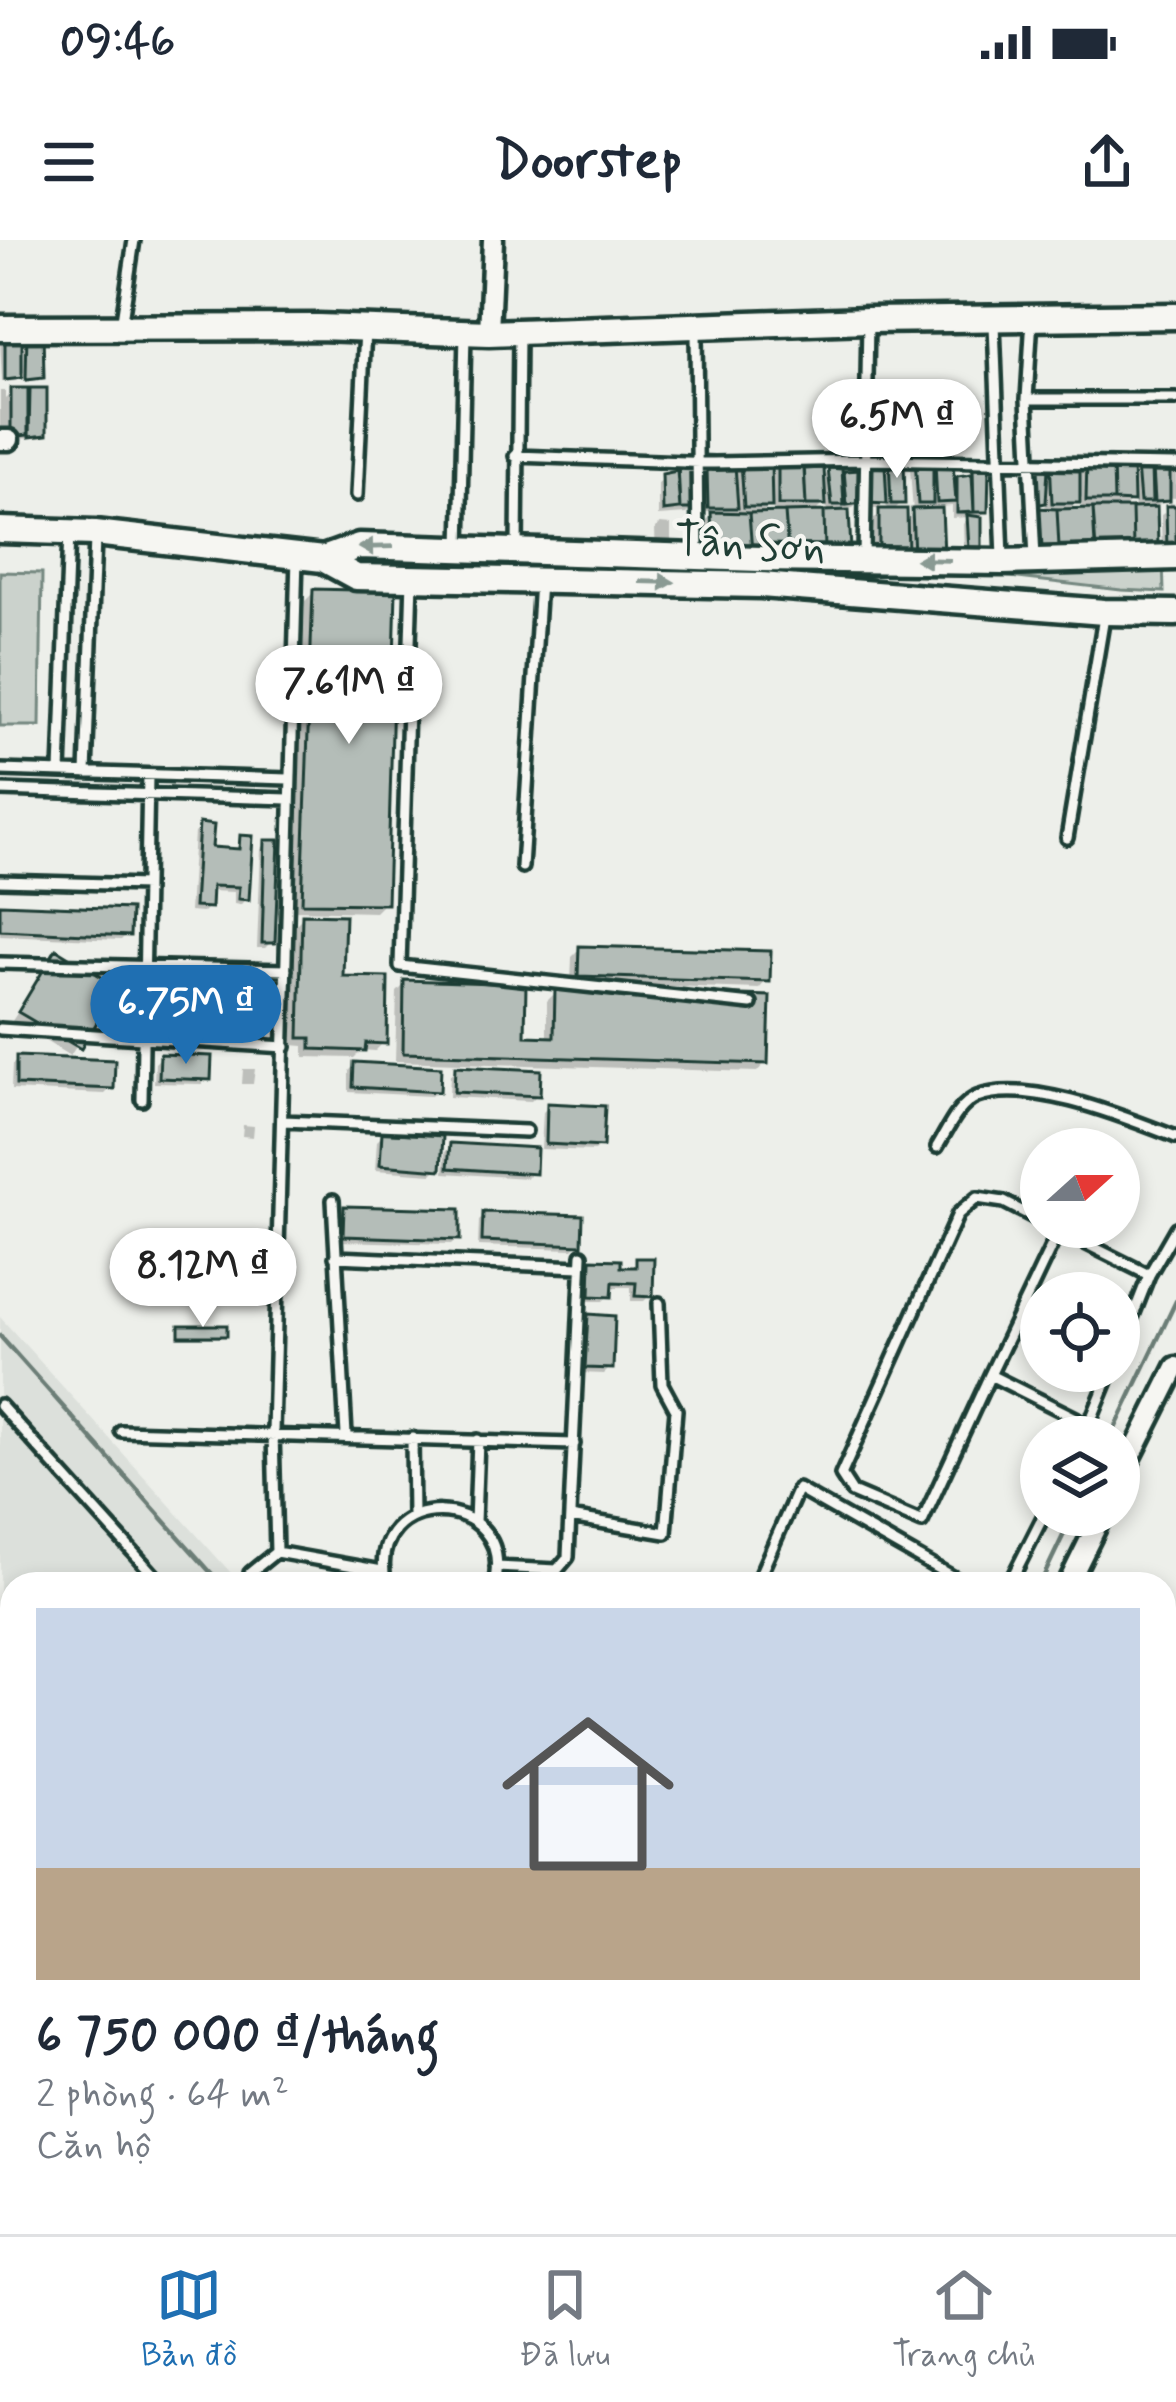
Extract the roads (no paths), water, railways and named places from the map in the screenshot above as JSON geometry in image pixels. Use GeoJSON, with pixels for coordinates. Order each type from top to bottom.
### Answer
{"type":"FeatureCollection","features":[{"type":"Feature","properties":{"kind":"street"},"geometry":{"type":"LineString","coordinates":[[477,333],[493,240]]}},
{"type":"Feature","properties":{"kind":"street"},"geometry":{"type":"LineString","coordinates":[[0,328],[519,333],[868,320],[1176,316]]}},
{"type":"Feature","properties":{"kind":"street","name":"Tân Sơn"},"geometry":{"type":"LineString","coordinates":[[0,530],[82,532],[297,555],[323,559],[356,577],[412,579],[713,583],[864,558],[1172,562]]}},
{"type":"Feature","properties":{"kind":"street","name":"Tân Sơn"},"geometry":{"type":"LineString","coordinates":[[323,559],[359,546],[705,557],[760,572],[1104,612],[1173,608]]}},
{"type":"Feature","properties":{"kind":"street"},"geometry":{"type":"LineString","coordinates":[[705,557],[719,569],[713,583]]}},
{"type":"Feature","properties":{"kind":"street"},"geometry":{"type":"LineString","coordinates":[[1140,1439],[1176,1367]]}},
{"type":"Feature","properties":{"kind":"street"},"geometry":{"type":"LineString","coordinates":[[1074,1572],[1092,1536]]}},
{"type":"Feature","properties":{"kind":"lane"},"geometry":{"type":"LineString","coordinates":[[121,328],[134,240]]}},
{"type":"Feature","properties":{"kind":"lane"},"geometry":{"type":"LineString","coordinates":[[994,318],[1004,562]]}},
{"type":"Feature","properties":{"kind":"lane"},"geometry":{"type":"LineString","coordinates":[[1032,318],[1028,465],[1036,562]]}},
{"type":"Feature","properties":{"kind":"lane"},"geometry":{"type":"LineString","coordinates":[[864,558],[868,320]]}},
{"type":"Feature","properties":{"kind":"lane"},"geometry":{"type":"LineString","coordinates":[[696,328],[705,557]]}},
{"type":"Feature","properties":{"kind":"lane"},"geometry":{"type":"LineString","coordinates":[[357,495],[365,329]]}},
{"type":"Feature","properties":{"kind":"lane"},"geometry":{"type":"LineString","coordinates":[[460,548],[477,333]]}},
{"type":"Feature","properties":{"kind":"lane"},"geometry":{"type":"LineString","coordinates":[[517,550],[514,456],[519,333]]}},
{"type":"Feature","properties":{"kind":"lane"},"geometry":{"type":"LineString","coordinates":[[1027,399],[1176,399]]}},
{"type":"Feature","properties":{"kind":"lane"},"geometry":{"type":"LineString","coordinates":[[514,456],[1176,465]]}},
{"type":"Feature","properties":{"kind":"lane"},"geometry":{"type":"LineString","coordinates":[[60,772],[82,532]]}},
{"type":"Feature","properties":{"kind":"lane"},"geometry":{"type":"LineString","coordinates":[[82,532],[86,773]]}},
{"type":"Feature","properties":{"kind":"lane"},"geometry":{"type":"LineString","coordinates":[[276,1552],[273,1432],[297,555]]}},
{"type":"Feature","properties":{"kind":"lane"},"geometry":{"type":"LineString","coordinates":[[412,579],[400,965],[752,1004]]}},
{"type":"Feature","properties":{"kind":"lane"},"geometry":{"type":"LineString","coordinates":[[522,867],[540,581]]}},
{"type":"Feature","properties":{"kind":"lane"},"geometry":{"type":"LineString","coordinates":[[1067,838],[1104,612]]}},
{"type":"Feature","properties":{"kind":"lane"},"geometry":{"type":"LineString","coordinates":[[0,770],[290,778]]}},
{"type":"Feature","properties":{"kind":"lane"},"geometry":{"type":"LineString","coordinates":[[142,1100],[148,775]]}},
{"type":"Feature","properties":{"kind":"lane"},"geometry":{"type":"LineString","coordinates":[[0,790],[289,799]]}},
{"type":"Feature","properties":{"kind":"lane"},"geometry":{"type":"LineString","coordinates":[[0,881],[146,885]]}},
{"type":"Feature","properties":{"kind":"lane"},"geometry":{"type":"LineString","coordinates":[[0,963],[286,970]]}},
{"type":"Feature","properties":{"kind":"lane"},"geometry":{"type":"LineString","coordinates":[[0,1029],[285,1047]]}},
{"type":"Feature","properties":{"kind":"lane"},"geometry":{"type":"LineString","coordinates":[[937,1148],[962,1107],[978,1096],[1021,1094],[1092,1105],[1176,1137]]}},
{"type":"Feature","properties":{"kind":"lane"},"geometry":{"type":"LineString","coordinates":[[283,1121],[526,1131]]}},
{"type":"Feature","properties":{"kind":"lane"},"geometry":{"type":"LineString","coordinates":[[1020,1210],[977,1198],[958,1214],[841,1475],[851,1492],[922,1522],[1047,1248]]}},
{"type":"Feature","properties":{"kind":"lane"},"geometry":{"type":"LineString","coordinates":[[333,1200],[346,1435]]}},
{"type":"Feature","properties":{"kind":"lane"},"geometry":{"type":"LineString","coordinates":[[1140,1298],[1176,1228]]}},
{"type":"Feature","properties":{"kind":"lane"},"geometry":{"type":"LineString","coordinates":[[1096,1248],[1149,1275]]}},
{"type":"Feature","properties":{"kind":"lane"},"geometry":{"type":"LineString","coordinates":[[335,1258],[582,1261],[565,1565],[556,1570],[496,1567]]}},
{"type":"Feature","properties":{"kind":"lane"},"geometry":{"type":"LineString","coordinates":[[570,1517],[666,1533],[676,1410],[662,1384],[659,1303]]}},
{"type":"Feature","properties":{"kind":"lane"},"geometry":{"type":"LineString","coordinates":[[990,1375],[1072,1416]]}},
{"type":"Feature","properties":{"kind":"lane"},"geometry":{"type":"LineString","coordinates":[[0,1405],[151,1572]]}},
{"type":"Feature","properties":{"kind":"lane"},"geometry":{"type":"LineString","coordinates":[[121,1431],[574,1444]]}},
{"type":"Feature","properties":{"kind":"lane"},"geometry":{"type":"LineString","coordinates":[[412,1438],[412,1517]]}},
{"type":"Feature","properties":{"kind":"lane"},"geometry":{"type":"LineString","coordinates":[[475,1522],[478,1440]]}},
{"type":"Feature","properties":{"kind":"lane"},"geometry":{"type":"LineString","coordinates":[[760,1572],[798,1490],[944,1572]]}},
{"type":"Feature","properties":{"kind":"lane"},"geometry":{"type":"LineString","coordinates":[[276,1552],[382,1571],[392,1535],[412,1517],[440,1510],[459,1513],[488,1536],[495,1572]]}},
{"type":"Feature","properties":{"kind":"lane"},"geometry":{"type":"LineString","coordinates":[[1016,1572],[1034,1536]]}},
{"type":"Feature","properties":{"kind":"lane"},"geometry":{"type":"LineString","coordinates":[[252,1572],[276,1552]]}},
{"type":"Feature","properties":{"kind":"waterway"},"geometry":{"type":"LineString","coordinates":[[1121,1416],[1176,1301]]}},
{"type":"Feature","properties":{"kind":"waterway"},"geometry":{"type":"LineString","coordinates":[[0,1336],[210,1572]]}},
{"type":"Feature","properties":{"kind":"waterway"},"geometry":{"type":"LineString","coordinates":[[1046,1572],[1063,1536]]}}]}
